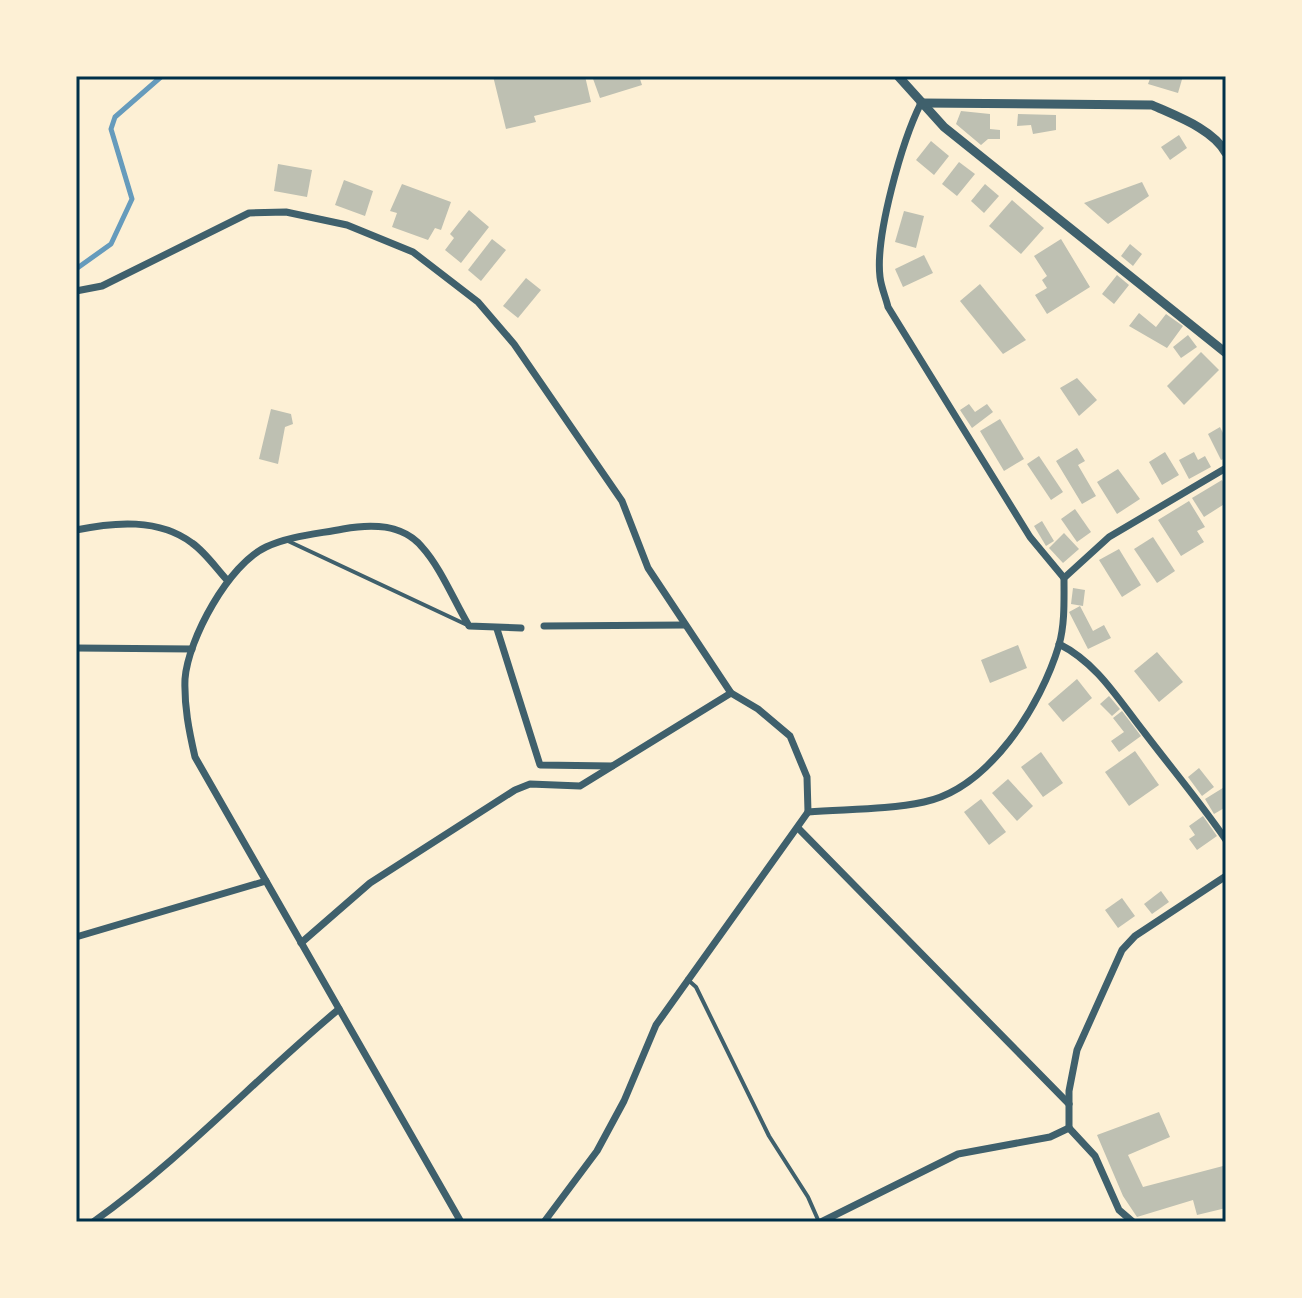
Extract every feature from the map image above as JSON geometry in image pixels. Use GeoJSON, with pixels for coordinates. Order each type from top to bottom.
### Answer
{"type":"FeatureCollection","features":[{"type":"Feature","properties":{"kind":"street"},"geometry":{"type":"LineString","coordinates":[[898,76],[944,127],[1226,353]]}},
{"type":"Feature","properties":{"kind":"street"},"geometry":{"type":"LineString","coordinates":[[921,103],[1152,105],[1186,121],[1224,146]]}},
{"type":"Feature","properties":{"kind":"street"},"geometry":{"type":"LineString","coordinates":[[921,103],[909,128],[881,242],[880,277],[888,307],[1030,537],[1064,578]]}},
{"type":"Feature","properties":{"kind":"street"},"geometry":{"type":"LineString","coordinates":[[76,291],[102,286],[249,213],[286,212],[347,225],[413,252],[478,302],[514,344],[622,501],[648,568],[731,693],[758,709],[790,736],[807,777],[808,812],[799,829],[656,1025],[624,1101],[597,1151],[544,1222]]}},
{"type":"Feature","properties":{"kind":"street"},"geometry":{"type":"LineString","coordinates":[[808,812],[926,802],[977,778],[1019,728],[1059,644],[1064,578],[1109,537],[1226,468]]}},
{"type":"Feature","properties":{"kind":"street"},"geometry":{"type":"LineString","coordinates":[[76,530],[104,524],[144,524],[191,542],[227,580]]}},
{"type":"Feature","properties":{"kind":"street"},"geometry":{"type":"LineString","coordinates":[[461,1222],[195,757],[185,716],[185,676],[192,649],[227,580],[263,548],[286,540],[376,524],[400,532],[422,546],[469,626],[521,628]]}},
{"type":"Feature","properties":{"kind":"street"},"geometry":{"type":"LineString","coordinates":[[544,626],[685,625]]}},
{"type":"Feature","properties":{"kind":"street"},"geometry":{"type":"LineString","coordinates":[[497,629],[540,765],[614,766]]}},
{"type":"Feature","properties":{"kind":"street"},"geometry":{"type":"LineString","coordinates":[[1059,644],[1078,654],[1108,684],[1190,787],[1226,840]]}},
{"type":"Feature","properties":{"kind":"street"},"geometry":{"type":"LineString","coordinates":[[76,648],[192,649]]}},
{"type":"Feature","properties":{"kind":"street"},"geometry":{"type":"LineString","coordinates":[[301,943],[370,883],[515,790],[530,784],[580,786],[731,693]]}},
{"type":"Feature","properties":{"kind":"street"},"geometry":{"type":"LineString","coordinates":[[799,829],[1069,1104]]}},
{"type":"Feature","properties":{"kind":"street"},"geometry":{"type":"LineString","coordinates":[[1132,1221],[1119,1210],[1095,1156],[1069,1128],[1069,1104],[1077,1050],[1122,950],[1135,936],[1226,876]]}},
{"type":"Feature","properties":{"kind":"street"},"geometry":{"type":"LineString","coordinates":[[76,937],[266,881]]}},
{"type":"Feature","properties":{"kind":"street"},"geometry":{"type":"LineString","coordinates":[[93,1222],[129,1197],[274,1063],[339,1009]]}},
{"type":"Feature","properties":{"kind":"street"},"geometry":{"type":"LineString","coordinates":[[820,1222],[958,1154],[1050,1137],[1069,1128]]}},
{"type":"Feature","properties":{"kind":"lane"},"geometry":{"type":"LineString","coordinates":[[286,540],[469,626]]}},
{"type":"Feature","properties":{"kind":"lane"},"geometry":{"type":"LineString","coordinates":[[687,979],[696,987],[769,1136],[808,1197],[820,1222]]}},
{"type":"Feature","properties":{"kind":"building"},"geometry":{"type":"Polygon","coordinates":[[[493,76],[585,76],[591,102],[534,116],[536,122],[506,129],[493,76]]]}},
{"type":"Feature","properties":{"kind":"building"},"geometry":{"type":"Polygon","coordinates":[[[592,76],[639,76],[642,85],[600,98],[592,76]]]}},
{"type":"Feature","properties":{"kind":"building"},"geometry":{"type":"Polygon","coordinates":[[[1151,76],[1183,76],[1178,93],[1148,84],[1151,76]]]}},
{"type":"Feature","properties":{"kind":"building"},"geometry":{"type":"Polygon","coordinates":[[[961,111],[990,114],[990,129],[1000,130],[1000,139],[988,139],[981,145],[956,124],[961,111]]]}},
{"type":"Feature","properties":{"kind":"building"},"geometry":{"type":"Polygon","coordinates":[[[1018,114],[1056,115],[1056,130],[1033,134],[1031,125],[1017,126],[1018,114]]]}},
{"type":"Feature","properties":{"kind":"building"},"geometry":{"type":"Polygon","coordinates":[[[1179,135],[1187,148],[1170,160],[1161,147],[1179,135]]]}},
{"type":"Feature","properties":{"kind":"building"},"geometry":{"type":"Polygon","coordinates":[[[931,141],[949,156],[934,175],[916,160],[931,141]]]}},
{"type":"Feature","properties":{"kind":"building"},"geometry":{"type":"Polygon","coordinates":[[[959,162],[975,174],[957,196],[942,184],[959,162]]]}},
{"type":"Feature","properties":{"kind":"building"},"geometry":{"type":"Polygon","coordinates":[[[278,164],[312,170],[307,197],[274,191],[278,164]]]}},
{"type":"Feature","properties":{"kind":"building"},"geometry":{"type":"Polygon","coordinates":[[[344,180],[373,191],[365,216],[335,205],[344,180]]]}},
{"type":"Feature","properties":{"kind":"building"},"geometry":{"type":"Polygon","coordinates":[[[1142,182],[1149,196],[1108,224],[1084,203],[1142,182]]]}},
{"type":"Feature","properties":{"kind":"building"},"geometry":{"type":"Polygon","coordinates":[[[402,184],[451,202],[441,230],[435,228],[428,240],[392,227],[397,213],[390,211],[402,184]]]}},
{"type":"Feature","properties":{"kind":"building"},"geometry":{"type":"Polygon","coordinates":[[[985,184],[999,196],[984,213],[971,201],[985,184]]]}},
{"type":"Feature","properties":{"kind":"building"},"geometry":{"type":"Polygon","coordinates":[[[1012,200],[1044,228],[1021,254],[989,226],[1012,200]]]}},
{"type":"Feature","properties":{"kind":"building"},"geometry":{"type":"Polygon","coordinates":[[[469,210],[489,227],[461,263],[445,250],[454,238],[450,234],[469,210]]]}},
{"type":"Feature","properties":{"kind":"building"},"geometry":{"type":"Polygon","coordinates":[[[904,211],[924,216],[916,248],[895,242],[904,211]]]}},
{"type":"Feature","properties":{"kind":"building"},"geometry":{"type":"Polygon","coordinates":[[[492,239],[506,250],[481,281],[468,270],[492,239]]]}},
{"type":"Feature","properties":{"kind":"building"},"geometry":{"type":"Polygon","coordinates":[[[1061,239],[1090,287],[1047,314],[1035,295],[1047,288],[1042,280],[1047,276],[1034,256],[1061,239]]]}},
{"type":"Feature","properties":{"kind":"building"},"geometry":{"type":"Polygon","coordinates":[[[1130,244],[1142,254],[1133,266],[1121,256],[1130,244]]]}},
{"type":"Feature","properties":{"kind":"building"},"geometry":{"type":"Polygon","coordinates":[[[924,255],[933,273],[903,287],[895,269],[924,255]]]}},
{"type":"Feature","properties":{"kind":"building"},"geometry":{"type":"Polygon","coordinates":[[[1117,275],[1129,285],[1114,304],[1102,294],[1117,275]]]}},
{"type":"Feature","properties":{"kind":"building"},"geometry":{"type":"Polygon","coordinates":[[[526,278],[541,290],[518,318],[503,306],[526,278]]]}},
{"type":"Feature","properties":{"kind":"building"},"geometry":{"type":"Polygon","coordinates":[[[980,284],[1026,340],[1003,354],[960,301],[980,284]]]}},
{"type":"Feature","properties":{"kind":"building"},"geometry":{"type":"Polygon","coordinates":[[[1139,313],[1156,327],[1166,314],[1183,326],[1167,348],[1129,326],[1139,313]]]}},
{"type":"Feature","properties":{"kind":"building"},"geometry":{"type":"Polygon","coordinates":[[[1188,335],[1197,347],[1181,358],[1173,347],[1188,335]]]}},
{"type":"Feature","properties":{"kind":"building"},"geometry":{"type":"Polygon","coordinates":[[[1201,352],[1219,370],[1184,405],[1167,386],[1201,352]]]}},
{"type":"Feature","properties":{"kind":"building"},"geometry":{"type":"Polygon","coordinates":[[[1077,378],[1097,400],[1079,416],[1060,388],[1077,378]]]}},
{"type":"Feature","properties":{"kind":"building"},"geometry":{"type":"Polygon","coordinates":[[[969,404],[975,412],[987,404],[993,412],[972,428],[960,410],[969,404]]]}},
{"type":"Feature","properties":{"kind":"building"},"geometry":{"type":"Polygon","coordinates":[[[271,409],[291,414],[293,424],[285,427],[278,464],[259,459],[271,409]]]}},
{"type":"Feature","properties":{"kind":"building"},"geometry":{"type":"Polygon","coordinates":[[[1000,419],[1024,459],[1004,471],[980,431],[1000,419]]]}},
{"type":"Feature","properties":{"kind":"building"},"geometry":{"type":"Polygon","coordinates":[[[1220,427],[1226,439],[1226,458],[1221,460],[1208,434],[1220,427]]]}},
{"type":"Feature","properties":{"kind":"building"},"geometry":{"type":"Polygon","coordinates":[[[1077,448],[1085,461],[1078,465],[1096,496],[1082,504],[1056,461],[1077,448]]]}},
{"type":"Feature","properties":{"kind":"building"},"geometry":{"type":"Polygon","coordinates":[[[1165,452],[1179,475],[1162,485],[1149,462],[1165,452]]]}},
{"type":"Feature","properties":{"kind":"building"},"geometry":{"type":"Polygon","coordinates":[[[1194,452],[1198,460],[1205,456],[1211,467],[1189,479],[1179,460],[1194,452]]]}},
{"type":"Feature","properties":{"kind":"building"},"geometry":{"type":"Polygon","coordinates":[[[1039,456],[1063,492],[1051,500],[1027,464],[1039,456]]]}},
{"type":"Feature","properties":{"kind":"building"},"geometry":{"type":"Polygon","coordinates":[[[1118,469],[1140,499],[1117,514],[1097,482],[1118,469]]]}},
{"type":"Feature","properties":{"kind":"building"},"geometry":{"type":"Polygon","coordinates":[[[1222,480],[1226,487],[1226,503],[1204,517],[1192,498],[1222,480]]]}},
{"type":"Feature","properties":{"kind":"building"},"geometry":{"type":"Polygon","coordinates":[[[1189,501],[1205,527],[1197,531],[1204,542],[1181,556],[1158,520],[1189,501]]]}},
{"type":"Feature","properties":{"kind":"building"},"geometry":{"type":"Polygon","coordinates":[[[1075,509],[1091,532],[1077,542],[1061,519],[1075,509]]]}},
{"type":"Feature","properties":{"kind":"building"},"geometry":{"type":"Polygon","coordinates":[[[1042,521],[1054,541],[1046,546],[1034,526],[1042,521]]]}},
{"type":"Feature","properties":{"kind":"building"},"geometry":{"type":"Polygon","coordinates":[[[1064,533],[1079,549],[1063,563],[1049,548],[1064,533]]]}},
{"type":"Feature","properties":{"kind":"building"},"geometry":{"type":"Polygon","coordinates":[[[1153,537],[1175,571],[1157,583],[1134,549],[1153,537]]]}},
{"type":"Feature","properties":{"kind":"building"},"geometry":{"type":"Polygon","coordinates":[[[1119,549],[1141,585],[1122,597],[1099,560],[1119,549]]]}},
{"type":"Feature","properties":{"kind":"building"},"geometry":{"type":"Polygon","coordinates":[[[1073,588],[1085,590],[1083,606],[1071,604],[1073,588]]]}},
{"type":"Feature","properties":{"kind":"building"},"geometry":{"type":"Polygon","coordinates":[[[1080,606],[1093,631],[1104,625],[1111,638],[1088,649],[1069,612],[1080,606]]]}},
{"type":"Feature","properties":{"kind":"building"},"geometry":{"type":"Polygon","coordinates":[[[1018,645],[1027,668],[990,683],[981,660],[1018,645]]]}},
{"type":"Feature","properties":{"kind":"building"},"geometry":{"type":"Polygon","coordinates":[[[1157,652],[1183,682],[1159,702],[1134,671],[1157,652]]]}},
{"type":"Feature","properties":{"kind":"building"},"geometry":{"type":"Polygon","coordinates":[[[1077,679],[1092,698],[1063,722],[1048,704],[1077,679]]]}},
{"type":"Feature","properties":{"kind":"building"},"geometry":{"type":"Polygon","coordinates":[[[1109,696],[1120,709],[1112,716],[1100,704],[1109,696]]]}},
{"type":"Feature","properties":{"kind":"building"},"geometry":{"type":"Polygon","coordinates":[[[1122,711],[1141,736],[1119,752],[1111,741],[1124,732],[1113,718],[1122,711]]]}},
{"type":"Feature","properties":{"kind":"building"},"geometry":{"type":"Polygon","coordinates":[[[1135,751],[1159,785],[1129,806],[1105,772],[1135,751]]]}},
{"type":"Feature","properties":{"kind":"building"},"geometry":{"type":"Polygon","coordinates":[[[1041,752],[1063,783],[1043,797],[1021,767],[1041,752]]]}},
{"type":"Feature","properties":{"kind":"building"},"geometry":{"type":"Polygon","coordinates":[[[1199,768],[1214,787],[1202,796],[1188,777],[1199,768]]]}},
{"type":"Feature","properties":{"kind":"building"},"geometry":{"type":"Polygon","coordinates":[[[1008,779],[1033,806],[1017,821],[992,793],[1008,779]]]}},
{"type":"Feature","properties":{"kind":"building"},"geometry":{"type":"Polygon","coordinates":[[[1226,786],[1226,807],[1214,814],[1205,799],[1226,786]]]}},
{"type":"Feature","properties":{"kind":"building"},"geometry":{"type":"Polygon","coordinates":[[[981,799],[1006,832],[989,845],[964,812],[981,799]]]}},
{"type":"Feature","properties":{"kind":"building"},"geometry":{"type":"Polygon","coordinates":[[[1203,816],[1217,836],[1197,850],[1189,839],[1195,835],[1189,826],[1203,816]]]}},
{"type":"Feature","properties":{"kind":"building"},"geometry":{"type":"Polygon","coordinates":[[[1161,891],[1169,902],[1152,914],[1144,904],[1161,891]]]}},
{"type":"Feature","properties":{"kind":"building"},"geometry":{"type":"Polygon","coordinates":[[[1122,898],[1135,916],[1118,928],[1105,910],[1122,898]]]}},
{"type":"Feature","properties":{"kind":"building"},"geometry":{"type":"Polygon","coordinates":[[[1159,1112],[1170,1137],[1128,1155],[1143,1187],[1223,1166],[1226,1208],[1197,1215],[1193,1200],[1137,1217],[1123,1196],[1097,1135],[1159,1112]]]}},
{"type":"Feature","properties":{"kind":"waterway"},"geometry":{"type":"LineString","coordinates":[[76,269],[111,244],[132,199],[111,129],[115,117],[162,76]]}}]}
